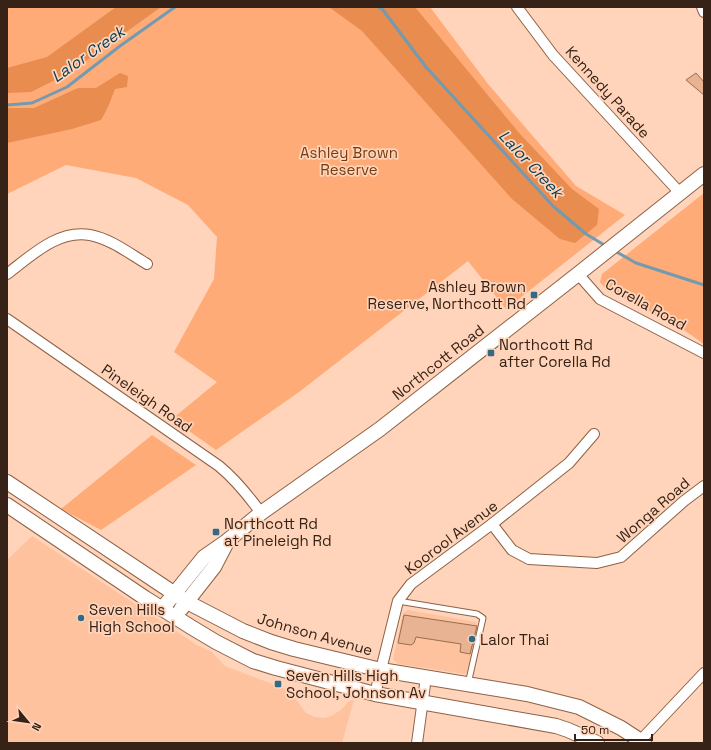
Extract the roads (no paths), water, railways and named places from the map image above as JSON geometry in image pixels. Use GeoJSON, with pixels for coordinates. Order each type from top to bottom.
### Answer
{"type":"FeatureCollection","features":[{"type":"Feature","properties":{"kind":"main road","name":"Northcott Road"},"geometry":{"type":"LineString","coordinates":[[162,609],[173,593],[204,557],[227,541],[261,512],[380,429],[704,174]]}},
{"type":"Feature","properties":{"kind":"main road","name":"Johnson Avenue"},"geometry":{"type":"LineString","coordinates":[[7,482],[187,602],[236,627],[271,642],[381,670],[527,694],[579,707],[621,728],[640,742]]}},
{"type":"Feature","properties":{"kind":"main road"},"geometry":{"type":"LineString","coordinates":[[7,505],[162,609],[216,642],[253,661],[375,694],[556,726],[597,743]]}},
{"type":"Feature","properties":{"kind":"main road","name":"Northcott Road"},"geometry":{"type":"LineString","coordinates":[[175,617],[214,567],[227,541]]}},
{"type":"Feature","properties":{"kind":"street","name":"Kennedy Parade"},"geometry":{"type":"LineString","coordinates":[[517,7],[553,55],[680,193]]}},
{"type":"Feature","properties":{"kind":"street"},"geometry":{"type":"LineString","coordinates":[[702,7],[704,12]]}},
{"type":"Feature","properties":{"kind":"street"},"geometry":{"type":"LineString","coordinates":[[7,274],[39,250],[54,241],[71,234],[90,235],[104,240],[147,264]]}},
{"type":"Feature","properties":{"kind":"street","name":"Corella Road"},"geometry":{"type":"LineString","coordinates":[[578,274],[600,299],[704,353]]}},
{"type":"Feature","properties":{"kind":"street","name":"Pineleigh Road"},"geometry":{"type":"LineString","coordinates":[[7,319],[219,466],[241,486],[261,512]]}},
{"type":"Feature","properties":{"kind":"street","name":"Koorool Avenue"},"geometry":{"type":"LineString","coordinates":[[375,694],[398,601],[411,584],[492,524],[569,463],[594,434]]}},
{"type":"Feature","properties":{"kind":"street","name":"Wonga Road"},"geometry":{"type":"LineString","coordinates":[[492,524],[512,550],[529,559],[597,563],[621,557],[684,501],[704,486]]}},
{"type":"Feature","properties":{"kind":"street"},"geometry":{"type":"LineString","coordinates":[[640,742],[704,673]]}},
{"type":"Feature","properties":{"kind":"street"},"geometry":{"type":"LineString","coordinates":[[417,743],[426,677]]}},
{"type":"Feature","properties":{"kind":"lane"},"geometry":{"type":"LineString","coordinates":[[398,601],[477,614],[483,618],[468,685]]}},
{"type":"Feature","properties":{"kind":"waterway","name":"Lalor Creek"},"geometry":{"type":"LineString","coordinates":[[7,105],[32,103],[67,87],[120,46],[175,7]]}},
{"type":"Feature","properties":{"kind":"waterway","name":"Lalor Creek"},"geometry":{"type":"LineString","coordinates":[[378,7],[383,10],[426,67],[553,206],[586,234],[606,246]]}},
{"type":"Feature","properties":{"kind":"waterway","name":"Lalor Creek"},"geometry":{"type":"LineString","coordinates":[[615,251],[636,263],[704,285]]}},
{"type":"Feature","properties":{"kind":"place","name":"Ashley Brown Reserve, Northcott Rd"},"geometry":{"type":"Point","coordinates":[534,295]}},
{"type":"Feature","properties":{"kind":"place","name":"Northcott Rd after Corella Rd"},"geometry":{"type":"Point","coordinates":[491,353]}},
{"type":"Feature","properties":{"kind":"place","name":"Northcott Rd at Pineleigh Rd"},"geometry":{"type":"Point","coordinates":[216,532]}},
{"type":"Feature","properties":{"kind":"place","name":"Seven Hills High School"},"geometry":{"type":"Point","coordinates":[81,618]}},
{"type":"Feature","properties":{"kind":"place","name":"Lalor Thai"},"geometry":{"type":"Point","coordinates":[472,639]}},
{"type":"Feature","properties":{"kind":"place","name":"Seven Hills High School, Johnson Av"},"geometry":{"type":"Point","coordinates":[278,684]}},
{"type":"Feature","properties":{"kind":"park label","name":"Ashley Brown Reserve"},"geometry":{"type":"Point","coordinates":[349,160]}}]}
